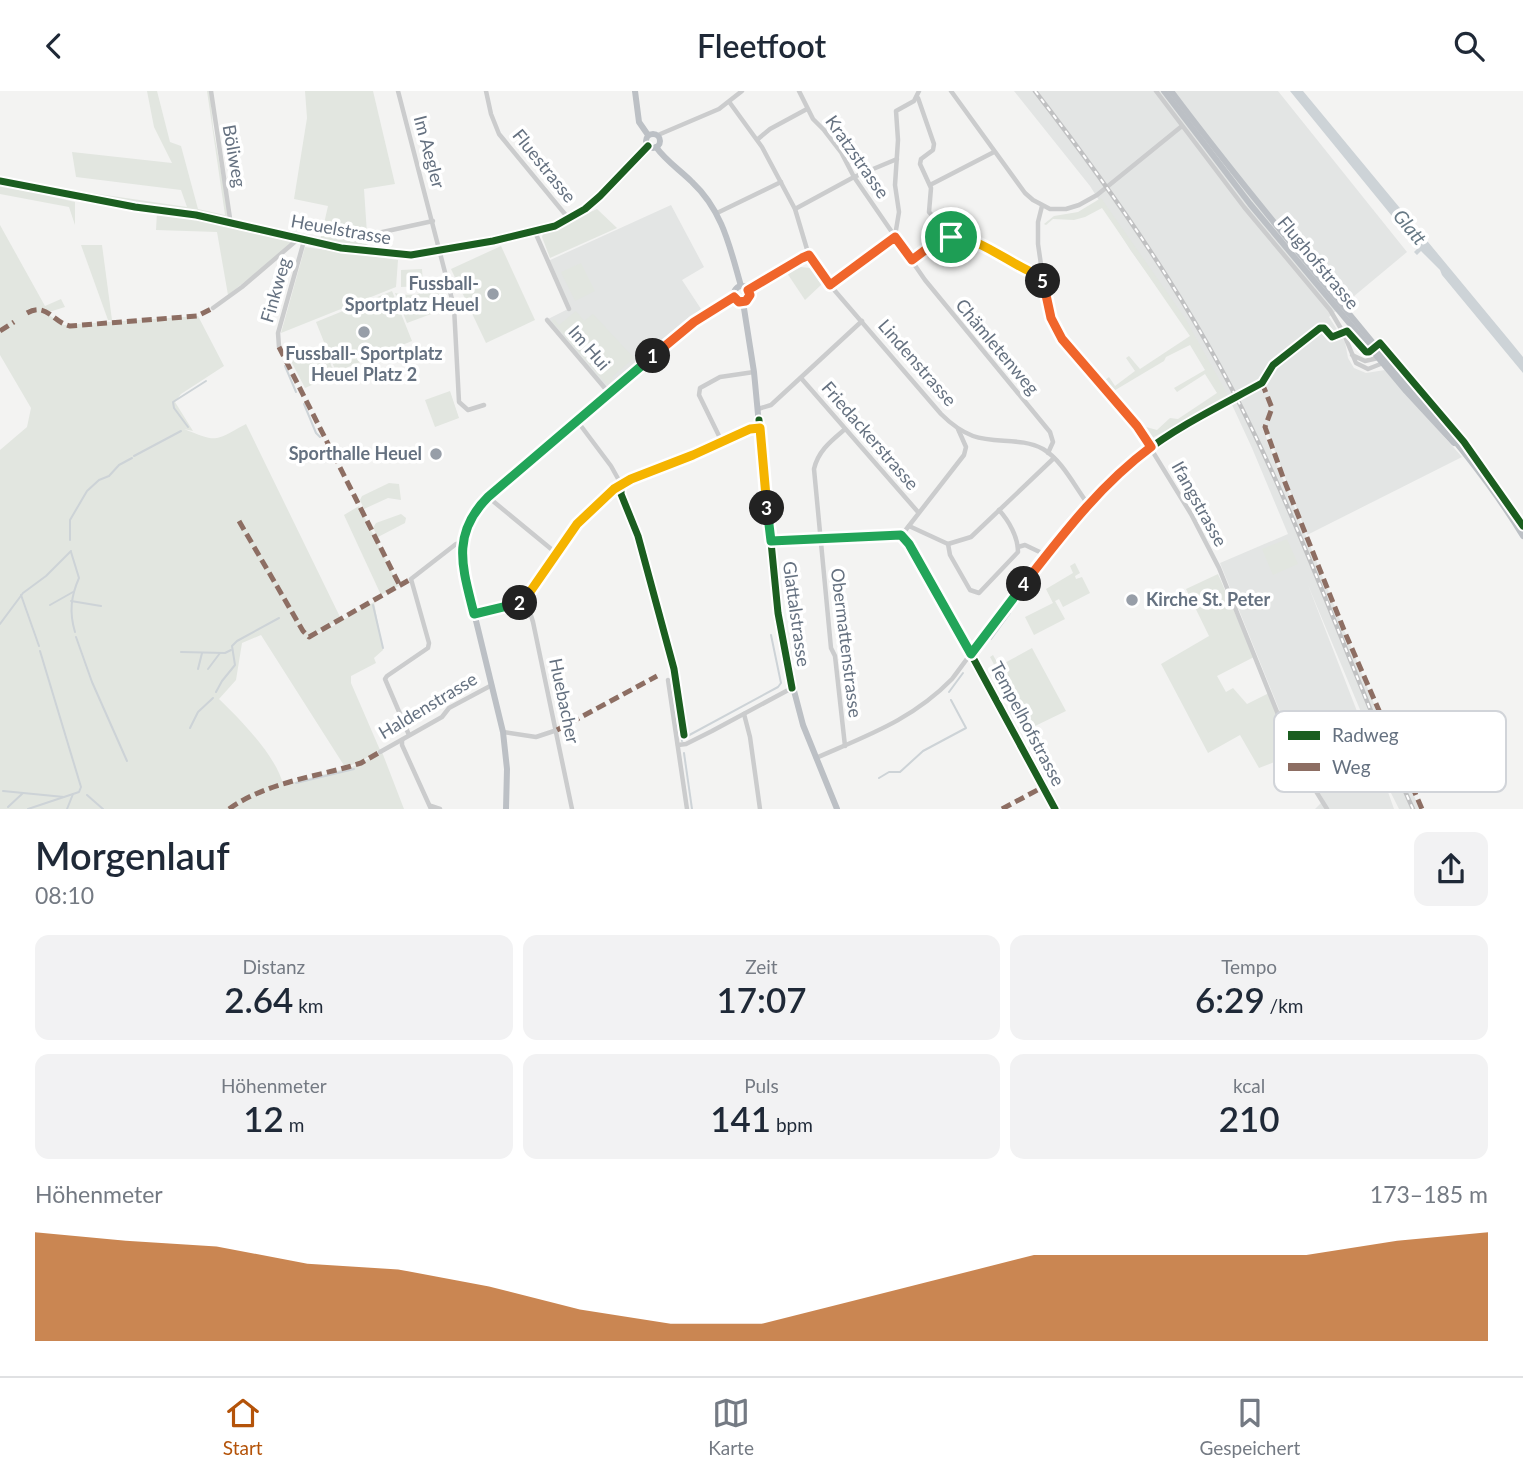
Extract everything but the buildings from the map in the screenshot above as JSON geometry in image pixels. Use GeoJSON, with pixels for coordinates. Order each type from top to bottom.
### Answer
{"type":"FeatureCollection","features":[{"type":"Feature","properties":{"kind":"street","name":"Böliweg"},"geometry":{"type":"LineString","coordinates":[[211,91],[231,225]]}},
{"type":"Feature","properties":{"kind":"street","name":"Im Aegler"},"geometry":{"type":"LineString","coordinates":[[398,91],[454,306],[460,402],[468,409],[484,405]]}},
{"type":"Feature","properties":{"kind":"street","name":"Fluestrasse"},"geometry":{"type":"LineString","coordinates":[[486,91],[499,134],[569,219]]}},
{"type":"Feature","properties":{"kind":"street"},"geometry":{"type":"LineString","coordinates":[[635,91],[639,122],[648,135]]}},
{"type":"Feature","properties":{"kind":"street","name":"Kratzstrasse"},"geometry":{"type":"LineString","coordinates":[[799,91],[807,109],[841,152],[854,177],[912,260]]}},
{"type":"Feature","properties":{"kind":"street"},"geometry":{"type":"LineString","coordinates":[[919,91],[918,98],[934,143],[933,150],[920,159],[932,195],[928,204],[929,212],[951,237]]}},
{"type":"Feature","properties":{"kind":"street"},"geometry":{"type":"LineString","coordinates":[[951,91],[1025,193],[1050,209],[1066,209],[1088,201],[1182,126]]}},
{"type":"Feature","properties":{"kind":"street"},"geometry":{"type":"LineString","coordinates":[[1156,91],[1244,207],[1329,310],[1343,332],[1351,354],[1365,361],[1382,359]]}},
{"type":"Feature","properties":{"kind":"street","name":"Flughofstrasse"},"geometry":{"type":"LineString","coordinates":[[1164,91],[1250,204],[1382,359],[1452,435],[1523,536]]}},
{"type":"Feature","properties":{"kind":"street","name":"Flughofstrasse"},"geometry":{"type":"LineString","coordinates":[[1171,91],[1254,200],[1382,359]]}},
{"type":"Feature","properties":{"kind":"street"},"geometry":{"type":"LineString","coordinates":[[648,135],[658,135],[730,103],[738,92]]}},
{"type":"Feature","properties":{"kind":"street"},"geometry":{"type":"LineString","coordinates":[[830,285],[895,237],[899,212],[895,185],[896,111],[918,98]]}},
{"type":"Feature","properties":{"kind":"street","name":"Lindenstrasse"},"geometry":{"type":"LineString","coordinates":[[730,103],[758,139],[782,182],[795,209],[809,255],[830,285],[941,414],[958,429],[973,436],[1026,443],[1048,453],[1088,504]]}},
{"type":"Feature","properties":{"kind":"street"},"geometry":{"type":"LineString","coordinates":[[758,139],[807,109]]}},
{"type":"Feature","properties":{"kind":"street"},"geometry":{"type":"LineString","coordinates":[[648,135],[648,146],[656,147],[693,182],[717,213],[732,249],[741,286],[748,290]]}},
{"type":"Feature","properties":{"kind":"street"},"geometry":{"type":"LineString","coordinates":[[656,147],[660,142],[658,135]]}},
{"type":"Feature","properties":{"kind":"street","name":"Heuelstrasse"},"geometry":{"type":"LineString","coordinates":[[0,181],[135,207],[196,215],[304,241],[397,255],[441,251],[536,232],[569,219],[600,196],[648,146]]}},
{"type":"Feature","properties":{"kind":"street"},"geometry":{"type":"LineString","coordinates":[[930,185],[994,152]]}},
{"type":"Feature","properties":{"kind":"street"},"geometry":{"type":"LineString","coordinates":[[795,209],[854,177],[897,159]]}},
{"type":"Feature","properties":{"kind":"street"},"geometry":{"type":"LineString","coordinates":[[717,213],[745,197],[782,182]]}},
{"type":"Feature","properties":{"kind":"street","name":"Ifangstrasse"},"geometry":{"type":"LineString","coordinates":[[1042,205],[1037,232],[1051,318],[1062,339],[1137,426],[1191,514],[1217,564],[1277,711]]}},
{"type":"Feature","properties":{"kind":"street"},"geometry":{"type":"LineString","coordinates":[[378,233],[433,221]]}},
{"type":"Feature","properties":{"kind":"street","name":"Im Hui"},"geometry":{"type":"LineString","coordinates":[[536,232],[569,309]]}},
{"type":"Feature","properties":{"kind":"street"},"geometry":{"type":"LineString","coordinates":[[912,260],[937,241],[951,237],[966,239],[1028,272],[1043,277]]}},
{"type":"Feature","properties":{"kind":"street"},"geometry":{"type":"LineString","coordinates":[[213,308],[298,239]]}},
{"type":"Feature","properties":{"kind":"street","name":"Finkweg"},"geometry":{"type":"LineString","coordinates":[[279,347],[278,333],[304,241]]}},
{"type":"Feature","properties":{"kind":"street"},"geometry":{"type":"LineString","coordinates":[[748,290],[809,255]]}},
{"type":"Feature","properties":{"kind":"street","name":"Chämletenweg"},"geometry":{"type":"LineString","coordinates":[[912,260],[938,299],[1050,432],[1053,442],[1048,453]]}},
{"type":"Feature","properties":{"kind":"street"},"geometry":{"type":"LineString","coordinates":[[506,809],[507,769],[503,732],[462,563],[463,543],[470,521],[488,497],[688,326],[734,297],[736,289],[741,286]]}},
{"type":"Feature","properties":{"kind":"street"},"geometry":{"type":"LineString","coordinates":[[734,297],[743,302],[749,297],[748,290]]}},
{"type":"Feature","properties":{"kind":"street","name":"Glattalstrasse"},"geometry":{"type":"LineString","coordinates":[[743,302],[754,372],[778,613],[792,688],[837,809]]}},
{"type":"Feature","properties":{"kind":"street","name":"Im Hui"},"geometry":{"type":"LineString","coordinates":[[547,320],[610,394]]}},
{"type":"Feature","properties":{"kind":"street"},"geometry":{"type":"LineString","coordinates":[[758,409],[771,405],[862,321]]}},
{"type":"Feature","properties":{"kind":"street"},"geometry":{"type":"LineString","coordinates":[[722,442],[699,395],[700,388],[720,377],[754,372]]}},
{"type":"Feature","properties":{"kind":"street","name":"Friedackerstrasse"},"geometry":{"type":"LineString","coordinates":[[801,378],[918,512]]}},
{"type":"Feature","properties":{"kind":"street"},"geometry":{"type":"LineString","coordinates":[[816,758],[884,729],[932,699],[971,654],[1046,555],[1101,489],[1151,447],[1194,421]]}},
{"type":"Feature","properties":{"kind":"street"},"geometry":{"type":"LineString","coordinates":[[578,422],[621,484]]}},
{"type":"Feature","properties":{"kind":"street"},"geometry":{"type":"LineString","coordinates":[[474,614],[523,602],[583,517],[621,484],[750,429],[760,428]]}},
{"type":"Feature","properties":{"kind":"street"},"geometry":{"type":"LineString","coordinates":[[771,541],[901,535],[966,451],[958,429]]}},
{"type":"Feature","properties":{"kind":"street","name":"Obermattenstrasse"},"geometry":{"type":"LineString","coordinates":[[844,430],[822,450],[814,469],[831,648],[835,656],[845,746]]}},
{"type":"Feature","properties":{"kind":"street"},"geometry":{"type":"LineString","coordinates":[[909,526],[948,544],[971,537],[1054,458]]}},
{"type":"Feature","properties":{"kind":"street"},"geometry":{"type":"LineString","coordinates":[[488,497],[556,553]]}},
{"type":"Feature","properties":{"kind":"street"},"geometry":{"type":"LineString","coordinates":[[948,544],[950,555],[970,590],[979,593],[1018,552],[1010,524],[999,510]]}},
{"type":"Feature","properties":{"kind":"street","name":"Tempelhofstrasse"},"geometry":{"type":"LineString","coordinates":[[901,535],[909,544],[971,654],[1055,809]]}},
{"type":"Feature","properties":{"kind":"street"},"geometry":{"type":"LineString","coordinates":[[409,735],[385,680],[428,648],[429,643],[411,579],[456,544],[463,543]]}},
{"type":"Feature","properties":{"kind":"street"},"geometry":{"type":"LineString","coordinates":[[1018,547],[1025,545],[1046,555]]}},
{"type":"Feature","properties":{"kind":"street","name":"Huebacher"},"geometry":{"type":"LineString","coordinates":[[523,602],[532,618],[572,809]]}},
{"type":"Feature","properties":{"kind":"street"},"geometry":{"type":"LineString","coordinates":[[668,680],[687,809]]}},
{"type":"Feature","properties":{"kind":"street","name":"Haldenstrasse"},"geometry":{"type":"LineString","coordinates":[[380,752],[442,717],[449,708],[492,685]]}},
{"type":"Feature","properties":{"kind":"street"},"geometry":{"type":"LineString","coordinates":[[678,745],[686,744],[792,688]]}},
{"type":"Feature","properties":{"kind":"street"},"geometry":{"type":"LineString","coordinates":[[744,714],[760,809]]}},
{"type":"Feature","properties":{"kind":"street"},"geometry":{"type":"LineString","coordinates":[[503,732],[536,737],[557,730]]}},
{"type":"Feature","properties":{"kind":"street"},"geometry":{"type":"LineString","coordinates":[[402,739],[402,745],[431,808],[440,809]]}},
{"type":"Feature","properties":{"kind":"street","name":"Ifangstrasse"},"geometry":{"type":"LineString","coordinates":[[1316,792],[1327,809]]}},
{"type":"Feature","properties":{"kind":"shaded area"},"geometry":{"type":"Polygon","coordinates":[[[147,91],[157,91],[170,142],[181,146],[198,209],[225,215],[207,91],[210,91],[213,127],[230,222],[79,195],[78,191],[187,207],[181,190],[76,177],[72,152],[172,163],[154,127],[147,91]]]}},
{"type":"Feature","properties":{"kind":"shaded area"},"geometry":{"type":"Polygon","coordinates":[[[305,91],[373,91],[395,184],[364,189],[368,249],[320,241],[328,206],[294,199],[307,118],[305,91]]]}},
{"type":"Feature","properties":{"kind":"shaded area"},"geometry":{"type":"Polygon","coordinates":[[[1014,91],[1278,91],[1407,252],[1329,317],[1345,342],[1348,358],[1354,368],[1366,373],[1385,370],[1462,457],[1307,535],[1267,431],[1262,427],[1377,711],[1361,711],[1308,585],[1357,711],[1280,711],[1220,563],[1288,534],[1227,394],[1194,338],[1131,251],[1090,186],[1014,91]]]}},
{"type":"Feature","properties":{"kind":"shaded area"},"geometry":{"type":"Polygon","coordinates":[[[0,183],[75,202],[75,225],[69,207],[0,194],[0,183]]]}},
{"type":"Feature","properties":{"kind":"shaded area"},"geometry":{"type":"Polygon","coordinates":[[[1101,198],[1185,318],[1229,397],[1152,438],[1143,430],[1146,427],[1157,430],[1170,418],[1178,419],[1217,393],[1205,374],[1177,392],[1174,388],[1205,370],[1190,345],[1166,357],[1164,361],[1112,392],[1104,381],[1109,377],[1115,386],[1135,371],[1126,358],[1129,356],[1140,369],[1190,336],[1102,208],[1085,217],[1074,220],[1053,219],[1044,224],[1054,216],[1078,212],[1101,198]]]}},
{"type":"Feature","properties":{"kind":"shaded area"},"geometry":{"type":"Polygon","coordinates":[[[671,205],[704,267],[682,280],[701,309],[608,391],[548,319],[570,308],[548,261],[671,205]]]}},
{"type":"Feature","properties":{"kind":"shaded area"},"geometry":{"type":"Polygon","coordinates":[[[597,209],[617,228],[550,258],[543,234],[597,209]]]}},
{"type":"Feature","properties":{"kind":"shaded area"},"geometry":{"type":"Polygon","coordinates":[[[157,212],[195,218],[292,241],[291,245],[228,295],[217,232],[156,230],[157,212]]]}},
{"type":"Feature","properties":{"kind":"shaded area"},"geometry":{"type":"Polygon","coordinates":[[[0,225],[45,306],[61,299],[65,307],[46,313],[64,325],[198,316],[224,366],[181,394],[175,402],[193,431],[184,429],[204,437],[216,438],[246,424],[341,619],[309,637],[374,602],[383,650],[374,658],[376,663],[351,676],[351,683],[380,750],[345,767],[261,635],[242,643],[236,680],[219,699],[266,751],[280,774],[283,785],[352,767],[382,752],[404,809],[0,809],[0,450],[27,427],[31,408],[0,355],[0,225]]]}},
{"type":"Feature","properties":{"kind":"shaded area"},"geometry":{"type":"Polygon","coordinates":[[[81,245],[102,245],[112,320],[108,320],[81,245]]]}},
{"type":"Feature","properties":{"kind":"shaded area","name":"Fussball- Sportplatz Heuel"},"geometry":{"type":"Polygon","coordinates":[[[501,246],[535,320],[486,343],[451,269],[501,246]]]}},
{"type":"Feature","properties":{"kind":"shaded area"},"geometry":{"type":"Polygon","coordinates":[[[305,247],[398,260],[396,287],[281,333],[305,247]]]}},
{"type":"Feature","properties":{"kind":"shaded area"},"geometry":{"type":"Polygon","coordinates":[[[581,263],[595,291],[575,301],[561,272],[581,263]]]}},
{"type":"Feature","properties":{"kind":"shaded area"},"geometry":{"type":"Polygon","coordinates":[[[801,267],[810,268],[822,284],[805,300],[787,273],[801,267]]]}},
{"type":"Feature","properties":{"kind":"shaded area"},"geometry":{"type":"Polygon","coordinates":[[[422,269],[423,286],[401,287],[401,270],[422,269]]]}},
{"type":"Feature","properties":{"kind":"shaded area"},"geometry":{"type":"Polygon","coordinates":[[[444,285],[450,307],[407,323],[395,293],[420,293],[444,285]]]}},
{"type":"Feature","properties":{"kind":"shaded area","name":"Fussball- Sportplatz Heuel Platz 2"},"geometry":{"type":"Polygon","coordinates":[[[392,291],[412,341],[336,372],[316,322],[392,291]]]}},
{"type":"Feature","properties":{"kind":"shaded area"},"geometry":{"type":"Polygon","coordinates":[[[576,311],[584,321],[593,314],[634,358],[612,377],[607,385],[552,321],[554,319],[559,325],[576,311]]]}},
{"type":"Feature","properties":{"kind":"shaded area"},"geometry":{"type":"Polygon","coordinates":[[[324,347],[335,375],[305,388],[291,361],[324,347]]]}},
{"type":"Feature","properties":{"kind":"shaded area"},"geometry":{"type":"Polygon","coordinates":[[[450,391],[459,418],[435,427],[425,400],[450,391]]]}},
{"type":"Feature","properties":{"kind":"shaded area"},"geometry":{"type":"Polygon","coordinates":[[[389,483],[399,484],[401,500],[388,498],[364,509],[360,500],[362,496],[389,483]]]}},
{"type":"Feature","properties":{"kind":"shaded area"},"geometry":{"type":"Polygon","coordinates":[[[359,506],[399,586],[381,595],[344,515],[359,506]]]}},
{"type":"Feature","properties":{"kind":"shaded area"},"geometry":{"type":"Polygon","coordinates":[[[401,514],[406,518],[405,523],[378,537],[373,528],[376,523],[401,514]]]}},
{"type":"Feature","properties":{"kind":"shaded area"},"geometry":{"type":"Polygon","coordinates":[[[1287,539],[1298,564],[1273,575],[1262,549],[1287,539]]]}},
{"type":"Feature","properties":{"kind":"shaded area"},"geometry":{"type":"Polygon","coordinates":[[[1075,563],[1080,573],[1075,576],[1076,579],[1082,577],[1090,593],[1063,607],[1059,599],[1055,601],[1065,619],[1034,635],[1025,617],[1053,603],[1046,589],[1073,573],[1070,566],[1075,563]]]}},
{"type":"Feature","properties":{"kind":"shaded area"},"geometry":{"type":"Polygon","coordinates":[[[1218,574],[1254,657],[1217,676],[1226,692],[1233,688],[1247,704],[1269,693],[1277,711],[1274,711],[1274,762],[1259,768],[1240,735],[1208,753],[1161,664],[1209,636],[1186,589],[1218,574]]]}},
{"type":"Feature","properties":{"kind":"shaded area"},"geometry":{"type":"Polygon","coordinates":[[[1032,648],[1066,711],[1033,727],[1042,744],[1038,746],[990,657],[993,655],[999,666],[1032,648]]]}},
{"type":"Feature","properties":{"kind":"shaded area"},"geometry":{"type":"Polygon","coordinates":[[[1319,792],[1388,792],[1394,809],[1315,809],[1324,800],[1319,792]]]}},
{"type":"Feature","properties":{"kind":"shaded area"},"geometry":{"type":"Polygon","coordinates":[[[1390,792],[1412,792],[1420,809],[1399,809],[1390,792]]]}},
{"type":"Feature","properties":{"kind":"water","name":"Glatt"},"geometry":{"type":"Polygon","coordinates":[[[1290,91],[1303,91],[1510,341],[1523,357],[1523,373],[1440,270],[1421,251],[1417,255],[1414,252],[1418,248],[1290,91]]]}},
{"type":"Feature","properties":{"kind":"waterway"},"geometry":{"type":"LineString","coordinates":[[285,366],[296,392]]}},
{"type":"Feature","properties":{"kind":"waterway"},"geometry":{"type":"LineString","coordinates":[[188,427],[174,408],[173,402],[206,381]]}},
{"type":"Feature","properties":{"kind":"waterway"},"geometry":{"type":"LineString","coordinates":[[304,404],[320,437]]}},
{"type":"Feature","properties":{"kind":"waterway"},"geometry":{"type":"LineString","coordinates":[[134,456],[181,431]]}},
{"type":"Feature","properties":{"kind":"waterway"},"geometry":{"type":"LineString","coordinates":[[70,540],[70,520],[87,491],[132,458]]}},
{"type":"Feature","properties":{"kind":"waterway"},"geometry":{"type":"LineString","coordinates":[[0,624],[23,593],[46,576],[71,551]]}},
{"type":"Feature","properties":{"kind":"waterway"},"geometry":{"type":"LineString","coordinates":[[71,552],[79,578],[72,604],[75,632]]}},
{"type":"Feature","properties":{"kind":"waterway"},"geometry":{"type":"LineString","coordinates":[[50,605],[73,592]]}},
{"type":"Feature","properties":{"kind":"waterway"},"geometry":{"type":"LineString","coordinates":[[21,595],[39,646]]}},
{"type":"Feature","properties":{"kind":"waterway"},"geometry":{"type":"LineString","coordinates":[[71,601],[101,606]]}},
{"type":"Feature","properties":{"kind":"waterway"},"geometry":{"type":"LineString","coordinates":[[373,605],[383,648]]}},
{"type":"Feature","properties":{"kind":"waterway"},"geometry":{"type":"LineString","coordinates":[[991,639],[1010,613]]}},
{"type":"Feature","properties":{"kind":"waterway"},"geometry":{"type":"LineString","coordinates":[[216,692],[235,665],[232,646],[279,618]]}},
{"type":"Feature","properties":{"kind":"waterway"},"geometry":{"type":"LineString","coordinates":[[682,741],[778,687],[781,683],[771,635]]}},
{"type":"Feature","properties":{"kind":"waterway"},"geometry":{"type":"LineString","coordinates":[[76,637],[92,682],[127,761]]}},
{"type":"Feature","properties":{"kind":"waterway"},"geometry":{"type":"LineString","coordinates":[[181,652],[225,653],[231,650]]}},
{"type":"Feature","properties":{"kind":"waterway"},"geometry":{"type":"LineString","coordinates":[[28,809],[79,792],[81,787],[40,651]]}},
{"type":"Feature","properties":{"kind":"waterway"},"geometry":{"type":"LineString","coordinates":[[198,669],[202,653]]}},
{"type":"Feature","properties":{"kind":"waterway"},"geometry":{"type":"LineString","coordinates":[[208,669],[220,653]]}},
{"type":"Feature","properties":{"kind":"waterway"},"geometry":{"type":"LineString","coordinates":[[949,692],[963,673]]}},
{"type":"Feature","properties":{"kind":"waterway"},"geometry":{"type":"LineString","coordinates":[[675,690],[682,738]]}},
{"type":"Feature","properties":{"kind":"waterway"},"geometry":{"type":"LineString","coordinates":[[190,728],[198,712],[213,698]]}},
{"type":"Feature","properties":{"kind":"waterway"},"geometry":{"type":"LineString","coordinates":[[879,778],[889,772],[900,772],[923,751],[966,728],[951,700]]}},
{"type":"Feature","properties":{"kind":"waterway"},"geometry":{"type":"LineString","coordinates":[[684,753],[692,809]]}},
{"type":"Feature","properties":{"kind":"waterway"},"geometry":{"type":"LineString","coordinates":[[296,783],[354,769]]}},
{"type":"Feature","properties":{"kind":"waterway"},"geometry":{"type":"LineString","coordinates":[[3,791],[64,797]]}},
{"type":"Feature","properties":{"kind":"waterway"},"geometry":{"type":"LineString","coordinates":[[8,807],[23,793]]}},
{"type":"Feature","properties":{"kind":"waterway"},"geometry":{"type":"LineString","coordinates":[[67,809],[73,794]]}},
{"type":"Feature","properties":{"kind":"waterway"},"geometry":{"type":"LineString","coordinates":[[87,795],[103,809]]}},
{"type":"Feature","properties":{"kind":"railway"},"geometry":{"type":"LineString","coordinates":[[1035,91],[1153,254],[1229,384],[1274,476],[1371,711]]}},
{"type":"Feature","properties":{"kind":"railway"},"geometry":{"type":"LineString","coordinates":[[1406,792],[1413,809]]}},
{"type":"Feature","properties":{"kind":"marked path"},"geometry":{"type":"LineString","coordinates":[[27,313],[34,310],[45,311],[70,326],[197,316],[213,308]]}},
{"type":"Feature","properties":{"kind":"marked path"},"geometry":{"type":"LineString","coordinates":[[0,331],[14,322]]}},
{"type":"Feature","properties":{"kind":"marked path"},"geometry":{"type":"LineString","coordinates":[[279,347],[400,586]]}},
{"type":"Feature","properties":{"kind":"marked path"},"geometry":{"type":"LineString","coordinates":[[1262,383],[1272,408],[1265,427],[1346,635],[1379,711]]}},
{"type":"Feature","properties":{"kind":"marked path"},"geometry":{"type":"LineString","coordinates":[[239,521],[309,637],[411,579]]}},
{"type":"Feature","properties":{"kind":"marked path"},"geometry":{"type":"LineString","coordinates":[[557,730],[657,676]]}},
{"type":"Feature","properties":{"kind":"marked path"},"geometry":{"type":"LineString","coordinates":[[229,809],[257,793],[361,763],[380,752]]}},
{"type":"Feature","properties":{"kind":"marked path"},"geometry":{"type":"LineString","coordinates":[[1002,809],[1043,787]]}},
{"type":"Feature","properties":{"kind":"marked path"},"geometry":{"type":"LineString","coordinates":[[1415,792],[1422,809]]}},
{"type":"Feature","properties":{"kind":"cycle path"},"geometry":{"type":"LineString","coordinates":[[0,181],[135,207],[196,215],[341,248],[411,255],[493,241],[555,226],[585,209],[648,146]]}},
{"type":"Feature","properties":{"kind":"cycle path"},"geometry":{"type":"LineString","coordinates":[[1055,809],[971,654],[1050,548],[1093,498],[1117,475],[1170,434],[1262,383],[1273,365],[1320,328],[1324,328],[1332,337],[1347,331],[1366,352],[1380,343],[1464,442],[1523,526]]}},
{"type":"Feature","properties":{"kind":"cycle path"},"geometry":{"type":"LineString","coordinates":[[759,420],[778,613],[792,688]]}},
{"type":"Feature","properties":{"kind":"cycle path"},"geometry":{"type":"LineString","coordinates":[[621,484],[621,494],[638,536],[674,669],[684,735]]}},
{"type":"Feature","properties":{"kind":"place","name":"Fussball- Sportplatz Heuel"},"geometry":{"type":"Point","coordinates":[493,294]}},
{"type":"Feature","properties":{"kind":"place","name":"Fussball- Sportplatz Heuel Platz 2"},"geometry":{"type":"Point","coordinates":[364,332]}},
{"type":"Feature","properties":{"kind":"place","name":"Sporthalle Heuel"},"geometry":{"type":"Point","coordinates":[436,454]}},
{"type":"Feature","properties":{"kind":"place","name":"Kirche St. Peter"},"geometry":{"type":"Point","coordinates":[1132,600]}},
{"type":"Feature","properties":{"kind":"route"},"geometry":{"type":"LineString","coordinates":[[895,237],[912,260],[937,241],[951,237],[966,239],[1028,272],[1043,277],[1051,318],[1062,339],[1137,426],[1151,447],[1101,489],[1062,534],[971,654],[909,544],[901,535],[771,541],[760,428],[750,429],[621,484],[577,524],[523,602],[474,614],[462,556],[463,537],[475,511],[688,326],[734,297],[739,302],[746,301],[750,295],[748,290],[809,255],[830,285],[895,237]]}}]}
